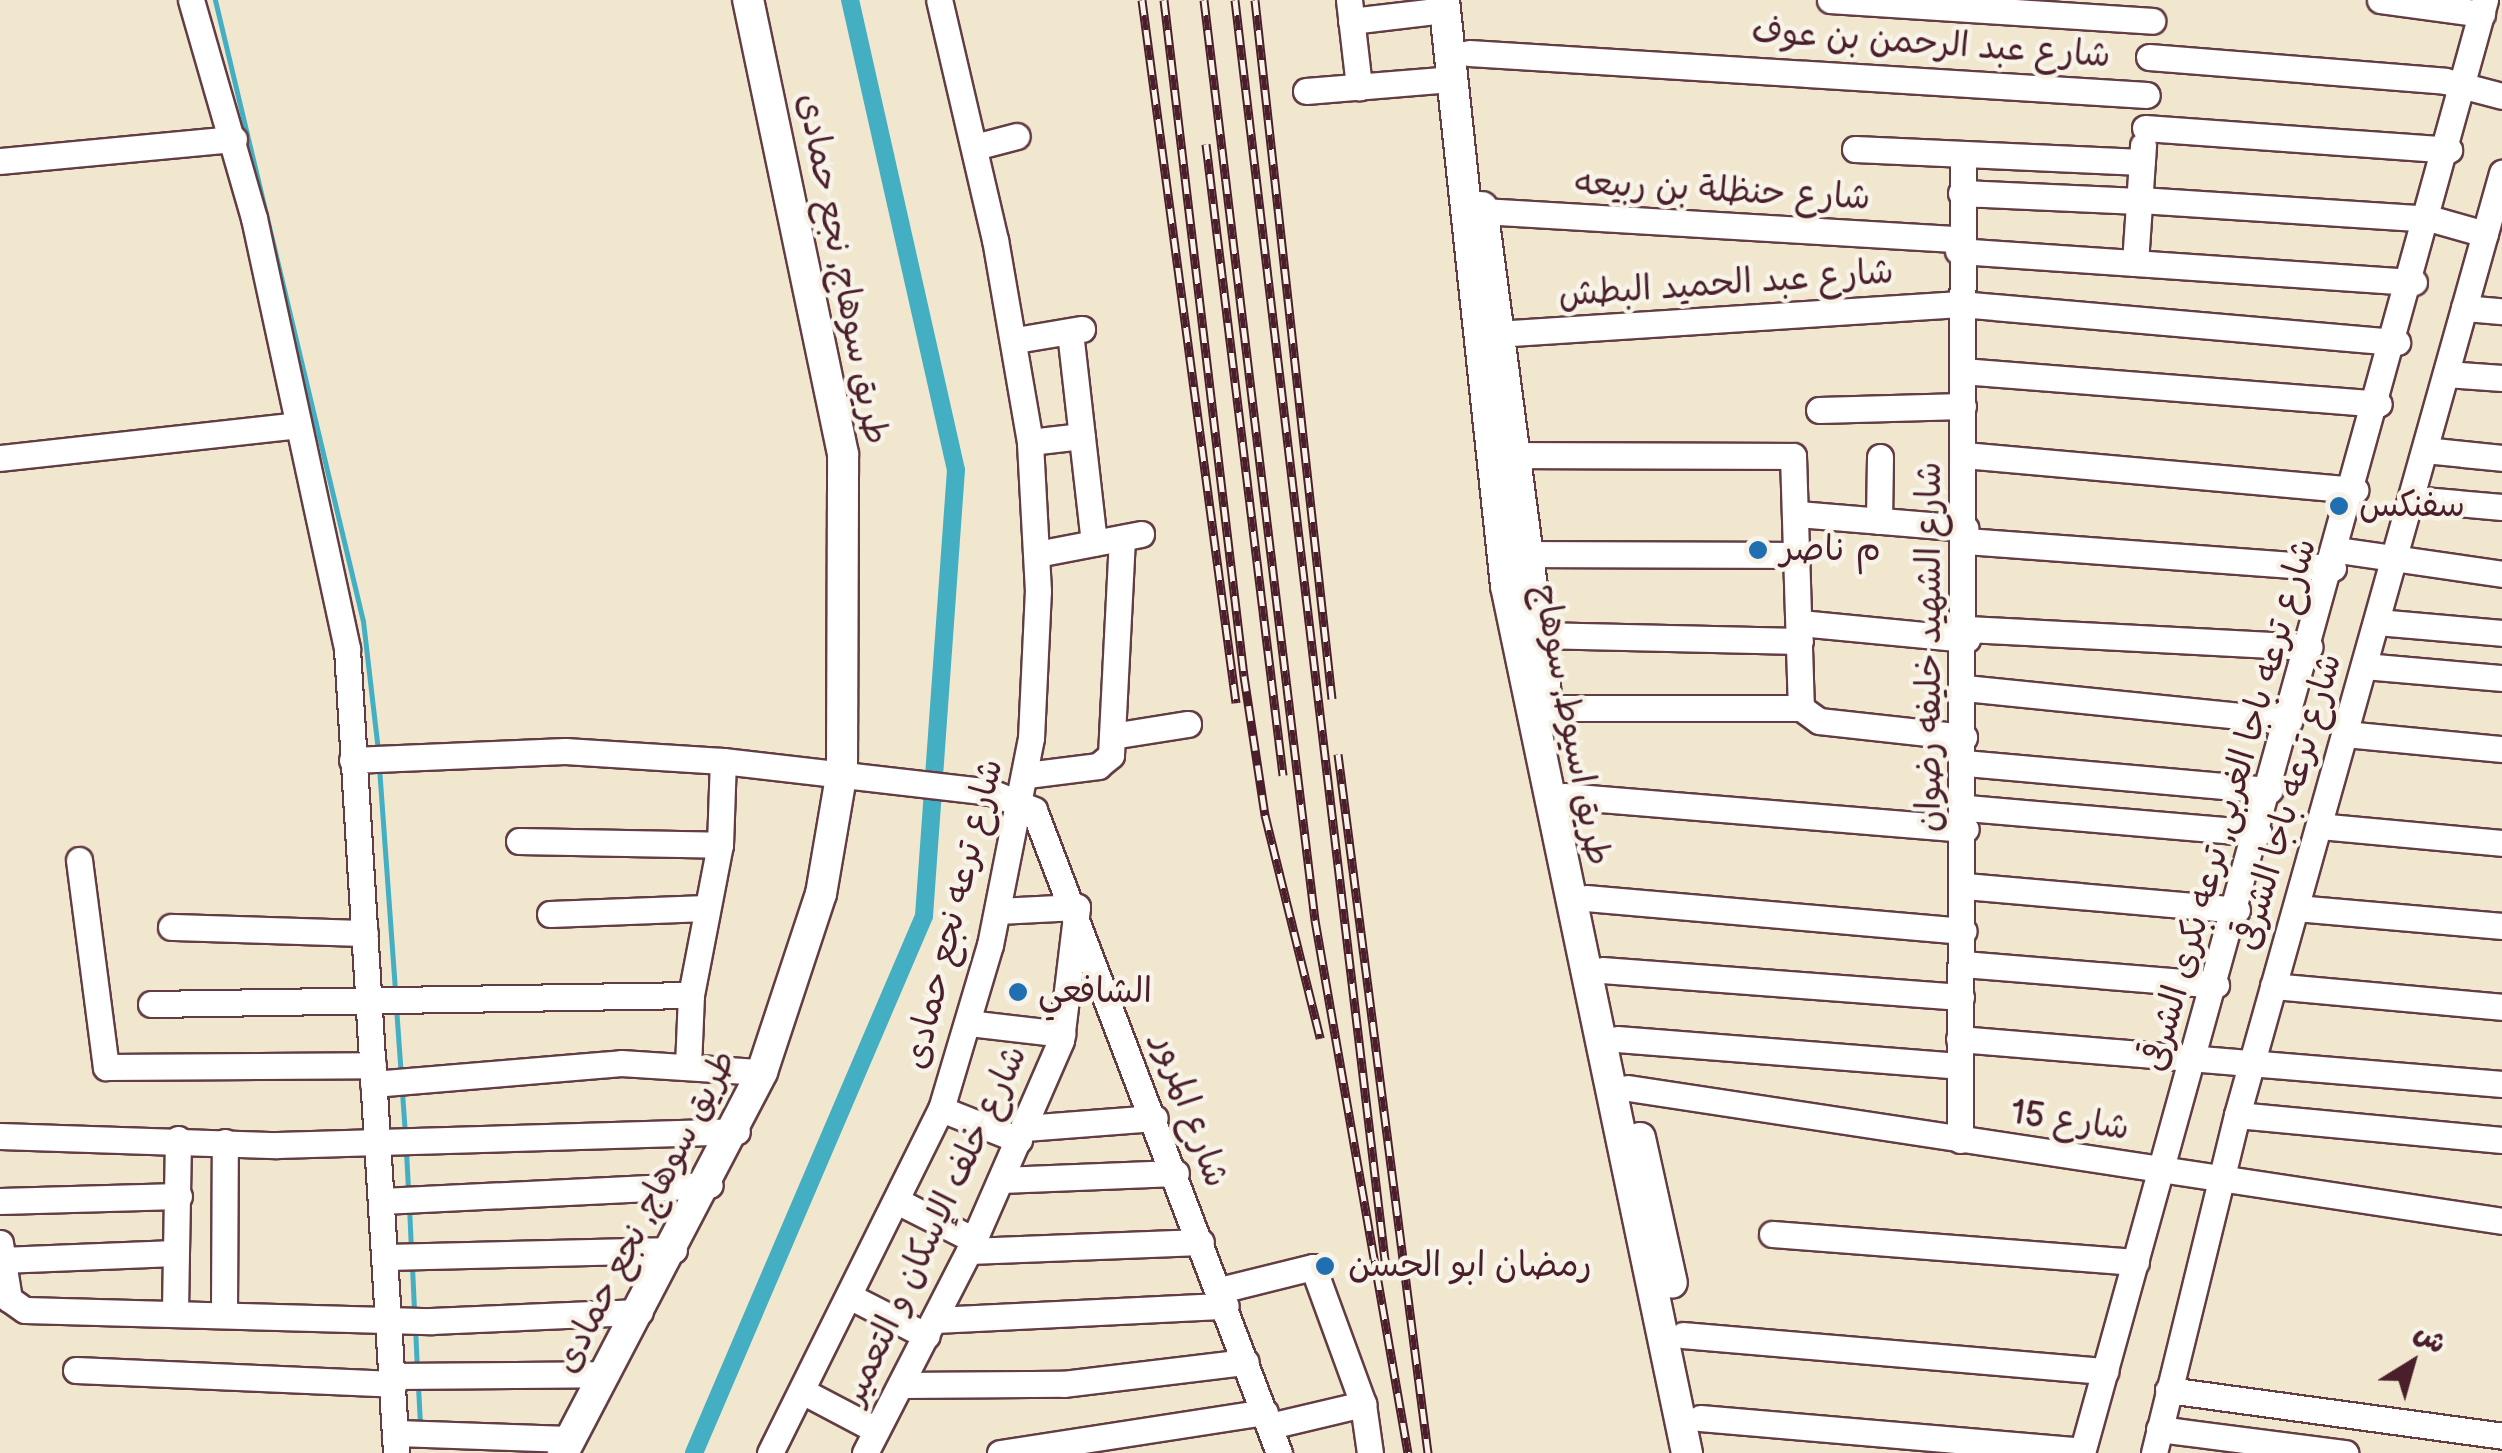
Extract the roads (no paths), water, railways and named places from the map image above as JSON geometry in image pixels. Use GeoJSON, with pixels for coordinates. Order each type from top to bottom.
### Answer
{"type":"FeatureCollection","features":[{"type":"Feature","properties":{"kind":"main road","name":"طريق سوهاج, نجع حمادى"},"geometry":{"type":"LineString","coordinates":[[566,1446],[710,1185],[762,1072],[821,894],[842,771],[843,454],[748,0]]}},
{"type":"Feature","properties":{"kind":"main road","name":"طريق اسيوط, سوهاج"},"geometry":{"type":"LineString","coordinates":[[1452,3],[1470,53],[1482,211],[1525,554],[1518,585],[1537,634],[1564,796],[1628,1088],[1687,1453]]}},
{"type":"Feature","properties":{"kind":"main road","name":"طريق اسيوط, سوهاج"},"geometry":{"type":"LineString","coordinates":[[1452,3],[1450,79],[1518,585],[1655,1253],[1683,1334],[1707,1453]]}},
{"type":"Feature","properties":{"kind":"street"},"geometry":{"type":"LineString","coordinates":[[191,0],[234,139],[347,648],[395,1443],[566,1446]]}},
{"type":"Feature","properties":{"kind":"street","name":"شارع ترعه نجع حمادى"},"geometry":{"type":"LineString","coordinates":[[770,1453],[901,1203],[941,1109],[969,1023],[1027,775],[1037,554],[1030,442],[1016,340],[939,0]]}},
{"type":"Feature","properties":{"kind":"street"},"geometry":{"type":"LineString","coordinates":[[1830,0],[2153,10],[2135,263]]}},
{"type":"Feature","properties":{"kind":"street"},"geometry":{"type":"LineString","coordinates":[[2380,0],[2484,7]]}},
{"type":"Feature","properties":{"kind":"street"},"geometry":{"type":"LineString","coordinates":[[1359,87],[1350,10],[1452,3]]}},
{"type":"Feature","properties":{"kind":"street","name":"شارع ترعه باجا الغربى, ترعه بكرى الشرقى"},"geometry":{"type":"LineString","coordinates":[[2082,1452],[2432,220],[2484,7]]}},
{"type":"Feature","properties":{"kind":"street","name":"شارع عبد الرحمن بن عوف"},"geometry":{"type":"LineString","coordinates":[[1470,53],[2147,95]]}},
{"type":"Feature","properties":{"kind":"street"},"geometry":{"type":"LineString","coordinates":[[2150,57],[2465,88],[2502,96]]}},
{"type":"Feature","properties":{"kind":"street"},"geometry":{"type":"LineString","coordinates":[[1306,92],[1450,79]]}},
{"type":"Feature","properties":{"kind":"street"},"geometry":{"type":"LineString","coordinates":[[2144,128],[2449,150]]}},
{"type":"Feature","properties":{"kind":"street"},"geometry":{"type":"LineString","coordinates":[[975,147],[1018,136]]}},
{"type":"Feature","properties":{"kind":"street"},"geometry":{"type":"LineString","coordinates":[[0,161],[234,139]]}},
{"type":"Feature","properties":{"kind":"street"},"geometry":{"type":"LineString","coordinates":[[1855,149],[2142,162]]}},
{"type":"Feature","properties":{"kind":"street","name":"شارع الشهيد خليفه رضوان"},"geometry":{"type":"LineString","coordinates":[[1960,1140],[1967,634],[1958,245],[1963,154]]}},
{"type":"Feature","properties":{"kind":"street","name":"شارع ترعه باجا الشرقى"},"geometry":{"type":"LineString","coordinates":[[2157,1441],[2251,1063],[2464,308],[2489,244],[2502,177]]}},
{"type":"Feature","properties":{"kind":"street"},"geometry":{"type":"LineString","coordinates":[[1961,193],[2140,200],[2432,220],[2489,244]]}},
{"type":"Feature","properties":{"kind":"street","name":"شارع حنظلة بن ربيعه"},"geometry":{"type":"LineString","coordinates":[[1482,211],[2414,282]]}},
{"type":"Feature","properties":{"kind":"street","name":"شارع عبد الحميد البطش"},"geometry":{"type":"LineString","coordinates":[[1496,334],[1960,304],[2397,342]]}},
{"type":"Feature","properties":{"kind":"street"},"geometry":{"type":"LineString","coordinates":[[2464,308],[2502,312]]}},
{"type":"Feature","properties":{"kind":"street"},"geometry":{"type":"LineString","coordinates":[[1016,340],[1076,331],[1094,543]]}},
{"type":"Feature","properties":{"kind":"street"},"geometry":{"type":"LineString","coordinates":[[1962,371],[2379,404]]}},
{"type":"Feature","properties":{"kind":"street"},"geometry":{"type":"LineString","coordinates":[[2446,374],[2502,378]]}},
{"type":"Feature","properties":{"kind":"street"},"geometry":{"type":"LineString","coordinates":[[1819,410],[1963,406]]}},
{"type":"Feature","properties":{"kind":"street"},"geometry":{"type":"LineString","coordinates":[[0,458],[298,426]]}},
{"type":"Feature","properties":{"kind":"street"},"geometry":{"type":"LineString","coordinates":[[1030,442],[1082,436]]}},
{"type":"Feature","properties":{"kind":"street"},"geometry":{"type":"LineString","coordinates":[[2425,450],[2502,458]]}},
{"type":"Feature","properties":{"kind":"street"},"geometry":{"type":"LineString","coordinates":[[1511,456],[1788,454],[1798,464],[1800,708]]}},
{"type":"Feature","properties":{"kind":"street"},"geometry":{"type":"LineString","coordinates":[[1964,455],[2355,490]]}},
{"type":"Feature","properties":{"kind":"street"},"geometry":{"type":"LineString","coordinates":[[1879,521],[1880,457]]}},
{"type":"Feature","properties":{"kind":"street"},"geometry":{"type":"LineString","coordinates":[[2411,498],[2502,507]]}},
{"type":"Feature","properties":{"kind":"street"},"geometry":{"type":"LineString","coordinates":[[1798,514],[1879,521],[1965,535],[2502,574]]}},
{"type":"Feature","properties":{"kind":"street"},"geometry":{"type":"LineString","coordinates":[[1027,775],[1104,764],[1112,736],[1132,536],[1037,554]]}},
{"type":"Feature","properties":{"kind":"street"},"geometry":{"type":"LineString","coordinates":[[1525,554],[1799,556]]}},
{"type":"Feature","properties":{"kind":"street"},"geometry":{"type":"LineString","coordinates":[[2376,622],[2502,633]]}},
{"type":"Feature","properties":{"kind":"street"},"geometry":{"type":"LineString","coordinates":[[1537,634],[1967,634],[2310,647]]}},
{"type":"Feature","properties":{"kind":"street"},"geometry":{"type":"LineString","coordinates":[[2364,666],[2502,678]]}},
{"type":"Feature","properties":{"kind":"street"},"geometry":{"type":"LineString","coordinates":[[1965,688],[2289,721]]}},
{"type":"Feature","properties":{"kind":"street"},"geometry":{"type":"LineString","coordinates":[[1548,708],[1800,708],[1819,721],[1964,750],[2270,790]]}},
{"type":"Feature","properties":{"kind":"street"},"geometry":{"type":"LineString","coordinates":[[1112,736],[1188,724]]}},
{"type":"Feature","properties":{"kind":"street"},"geometry":{"type":"LineString","coordinates":[[2345,734],[2502,749]]}},
{"type":"Feature","properties":{"kind":"street"},"geometry":{"type":"LineString","coordinates":[[352,760],[565,751],[842,771],[991,792],[1023,802]]}},
{"type":"Feature","properties":{"kind":"street"},"geometry":{"type":"LineString","coordinates":[[688,1066],[691,995],[720,844],[723,761]]}},
{"type":"Feature","properties":{"kind":"street"},"geometry":{"type":"LineString","coordinates":[[1564,796],[2258,832]]}},
{"type":"Feature","properties":{"kind":"street","name":"شارع المرور"},"geometry":{"type":"LineString","coordinates":[[1023,802],[1044,825],[1077,907],[1279,1453]]}},
{"type":"Feature","properties":{"kind":"street"},"geometry":{"type":"LineString","coordinates":[[2319,826],[2502,843]]}},
{"type":"Feature","properties":{"kind":"street"},"geometry":{"type":"LineString","coordinates":[[519,841],[720,844]]}},
{"type":"Feature","properties":{"kind":"street"},"geometry":{"type":"LineString","coordinates":[[79,860],[106,1067],[373,1074],[688,1066],[762,1072]]}},
{"type":"Feature","properties":{"kind":"street"},"geometry":{"type":"LineString","coordinates":[[1966,886],[2237,910]]}},
{"type":"Feature","properties":{"kind":"street"},"geometry":{"type":"LineString","coordinates":[[1586,898],[1964,931]]}},
{"type":"Feature","properties":{"kind":"street"},"geometry":{"type":"LineString","coordinates":[[998,910],[1077,907]]}},
{"type":"Feature","properties":{"kind":"street","name":"شارع خلف الإسكان و التعمير"},"geometry":{"type":"LineString","coordinates":[[871,1441],[972,1246],[1062,1034],[1077,907]]}},
{"type":"Feature","properties":{"kind":"street"},"geometry":{"type":"LineString","coordinates":[[550,914],[706,908]]}},
{"type":"Feature","properties":{"kind":"street"},"geometry":{"type":"LineString","coordinates":[[2296,908],[2502,926]]}},
{"type":"Feature","properties":{"kind":"street"},"geometry":{"type":"LineString","coordinates":[[171,928],[364,933]]}},
{"type":"Feature","properties":{"kind":"street"},"geometry":{"type":"LineString","coordinates":[[1963,964],[2216,985]]}},
{"type":"Feature","properties":{"kind":"street"},"geometry":{"type":"LineString","coordinates":[[1602,970],[1961,998]]}},
{"type":"Feature","properties":{"kind":"street"},"geometry":{"type":"LineString","coordinates":[[2274,986],[2502,1007]]}},
{"type":"Feature","properties":{"kind":"street"},"geometry":{"type":"LineString","coordinates":[[151,1004],[691,995]]}},
{"type":"Feature","properties":{"kind":"street"},"geometry":{"type":"LineString","coordinates":[[969,1023],[1062,1034]]}},
{"type":"Feature","properties":{"kind":"street"},"geometry":{"type":"LineString","coordinates":[[1617,1039],[1959,1066]]}},
{"type":"Feature","properties":{"kind":"street"},"geometry":{"type":"LineString","coordinates":[[1959,1039],[2502,1084]]}},
{"type":"Feature","properties":{"kind":"street","name":"شارع 15"},"geometry":{"type":"LineString","coordinates":[[1628,1088],[2165,1170],[2220,1185],[2502,1221]]}},
{"type":"Feature","properties":{"kind":"street"},"geometry":{"type":"LineString","coordinates":[[941,1109],[1022,1134],[1155,1118]]}},
{"type":"Feature","properties":{"kind":"street"},"geometry":{"type":"LineString","coordinates":[[2237,1115],[2502,1140]]}},
{"type":"Feature","properties":{"kind":"street"},"geometry":{"type":"LineString","coordinates":[[0,1136],[376,1142],[737,1131]]}},
{"type":"Feature","properties":{"kind":"street"},"geometry":{"type":"LineString","coordinates":[[175,1310],[178,1138]]}},
{"type":"Feature","properties":{"kind":"street"},"geometry":{"type":"LineString","coordinates":[[224,1311],[225,1142]]}},
{"type":"Feature","properties":{"kind":"street"},"geometry":{"type":"LineString","coordinates":[[1001,1180],[1176,1172]]}},
{"type":"Feature","properties":{"kind":"street"},"geometry":{"type":"LineString","coordinates":[[382,1201],[710,1185]]}},
{"type":"Feature","properties":{"kind":"street"},"geometry":{"type":"LineString","coordinates":[[0,1201],[179,1196]]}},
{"type":"Feature","properties":{"kind":"street"},"geometry":{"type":"LineString","coordinates":[[901,1203],[972,1246],[1202,1242]]}},
{"type":"Feature","properties":{"kind":"street"},"geometry":{"type":"LineString","coordinates":[[1772,1234],[2136,1262]]}},
{"type":"Feature","properties":{"kind":"street"},"geometry":{"type":"LineString","coordinates":[[386,1257],[674,1250]]}},
{"type":"Feature","properties":{"kind":"street"},"geometry":{"type":"LineString","coordinates":[[174,1253],[1,1252],[10,1298],[25,1310],[224,1311],[389,1319],[640,1312]]}},
{"type":"Feature","properties":{"kind":"street"},"geometry":{"type":"LineString","coordinates":[[852,1297],[931,1328],[1223,1298],[1313,1268],[1363,1404],[1370,1453]]}},
{"type":"Feature","properties":{"kind":"street"},"geometry":{"type":"LineString","coordinates":[[1683,1334],[2105,1371]]}},
{"type":"Feature","properties":{"kind":"street"},"geometry":{"type":"LineString","coordinates":[[901,1385],[1063,1384],[1246,1362]]}},
{"type":"Feature","properties":{"kind":"street"},"geometry":{"type":"LineString","coordinates":[[76,1370],[394,1380],[606,1374]]}},
{"type":"Feature","properties":{"kind":"street"},"geometry":{"type":"LineString","coordinates":[[2168,1390],[2502,1436]]}},
{"type":"Feature","properties":{"kind":"street"},"geometry":{"type":"LineString","coordinates":[[802,1391],[871,1441]]}},
{"type":"Feature","properties":{"kind":"street"},"geometry":{"type":"LineString","coordinates":[[1000,1453],[1363,1404]]}},
{"type":"Feature","properties":{"kind":"street"},"geometry":{"type":"LineString","coordinates":[[1700,1418],[2082,1452]]}},
{"type":"Feature","properties":{"kind":"street"},"geometry":{"type":"LineString","coordinates":[[2157,1441],[2345,1453]]}},
{"type":"Feature","properties":{"kind":"waterway"},"geometry":{"type":"LineString","coordinates":[[215,0],[363,621],[378,751]]}},
{"type":"Feature","properties":{"kind":"waterway"},"geometry":{"type":"LineString","coordinates":[[694,1453],[924,916],[956,470],[850,0]]}},
{"type":"Feature","properties":{"kind":"waterway"},"geometry":{"type":"LineString","coordinates":[[379,767],[395,991]]}},
{"type":"Feature","properties":{"kind":"waterway"},"geometry":{"type":"LineString","coordinates":[[396,1007],[401,1076]]}},
{"type":"Feature","properties":{"kind":"waterway"},"geometry":{"type":"LineString","coordinates":[[402,1092],[405,1135]]}},
{"type":"Feature","properties":{"kind":"waterway"},"geometry":{"type":"LineString","coordinates":[[406,1151],[408,1190]]}},
{"type":"Feature","properties":{"kind":"waterway"},"geometry":{"type":"LineString","coordinates":[[409,1206],[411,1250]]}},
{"type":"Feature","properties":{"kind":"waterway"},"geometry":{"type":"LineString","coordinates":[[412,1266],[414,1310]]}},
{"type":"Feature","properties":{"kind":"waterway"},"geometry":{"type":"LineString","coordinates":[[415,1326],[417,1370]]}},
{"type":"Feature","properties":{"kind":"waterway"},"geometry":{"type":"LineString","coordinates":[[418,1386],[420,1425]]}},
{"type":"Feature","properties":{"kind":"railway"},"geometry":{"type":"LineString","coordinates":[[1142,0],[1236,703]]}},
{"type":"Feature","properties":{"kind":"railway"},"geometry":{"type":"LineString","coordinates":[[1164,0],[1244,676],[1265,815],[1320,1038]]}},
{"type":"Feature","properties":{"kind":"railway"},"geometry":{"type":"LineString","coordinates":[[1204,0],[1315,920],[1408,1453]]}},
{"type":"Feature","properties":{"kind":"railway"},"geometry":{"type":"LineString","coordinates":[[1235,0],[1385,1260]]}},
{"type":"Feature","properties":{"kind":"railway"},"geometry":{"type":"LineString","coordinates":[[1255,0],[1332,699]]}},
{"type":"Feature","properties":{"kind":"railway"},"geometry":{"type":"LineString","coordinates":[[1206,144],[1283,775]]}},
{"type":"Feature","properties":{"kind":"railway"},"geometry":{"type":"LineString","coordinates":[[1338,754],[1428,1453]]}},
{"type":"Feature","properties":{"kind":"place","name":"سفنكس"},"geometry":{"type":"Point","coordinates":[2339,506]}},
{"type":"Feature","properties":{"kind":"place","name":"م ناصر"},"geometry":{"type":"Point","coordinates":[1758,550]}},
{"type":"Feature","properties":{"kind":"place","name":"الشافعي"},"geometry":{"type":"Point","coordinates":[1018,992]}},
{"type":"Feature","properties":{"kind":"place","name":"رمضان ابو الحسن"},"geometry":{"type":"Point","coordinates":[1325,1266]}}]}
